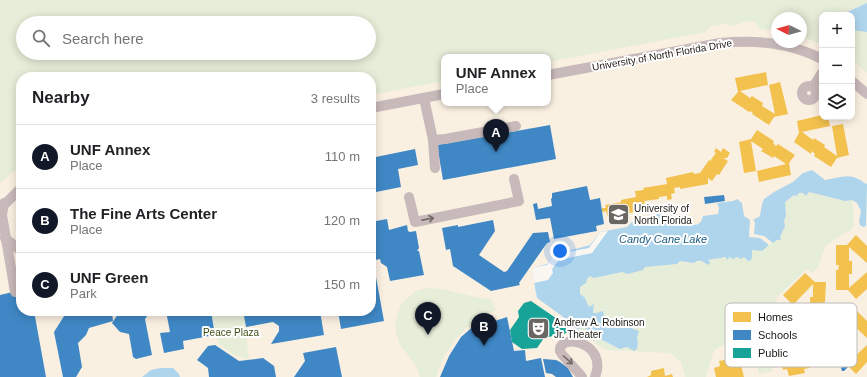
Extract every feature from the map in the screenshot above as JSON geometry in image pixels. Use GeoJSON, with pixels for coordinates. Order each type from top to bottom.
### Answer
{"type":"FeatureCollection","features":[{"type":"Feature","properties":{"kind":"street","name":"University of North Florida Drive"},"geometry":{"type":"LineString","coordinates":[[551,74],[742,41],[762,41],[788,46],[806,51],[819,58]]}},
{"type":"Feature","properties":{"kind":"street"},"geometry":{"type":"LineString","coordinates":[[813,87],[819,78]]}},
{"type":"Feature","properties":{"kind":"street"},"geometry":{"type":"LineString","coordinates":[[855,84],[867,94]]}},
{"type":"Feature","properties":{"kind":"street"},"geometry":{"type":"LineString","coordinates":[[376,107],[441,95]]}},
{"type":"Feature","properties":{"kind":"street"},"geometry":{"type":"LineString","coordinates":[[424,98],[433,140],[435,168]]}},
{"type":"Feature","properties":{"kind":"street"},"geometry":{"type":"LineString","coordinates":[[433,140],[516,126]]}},
{"type":"Feature","properties":{"kind":"street"},"geometry":{"type":"LineString","coordinates":[[409,197],[415,222],[520,201],[514,179]]}},
{"type":"Feature","properties":{"kind":"street"},"geometry":{"type":"LineString","coordinates":[[15,292],[3,237],[2,206],[16,193]]}},
{"type":"Feature","properties":{"kind":"street"},"geometry":{"type":"LineString","coordinates":[[3,237],[16,248]]}},
{"type":"Feature","properties":{"kind":"street"},"geometry":{"type":"LineString","coordinates":[[582,377],[560,352],[561,346],[564,343],[571,341],[588,346],[594,353],[598,362],[595,377]]}},
{"type":"Feature","properties":{"kind":"shaded area","name":"University of North Florida"},"geometry":{"type":"Polygon","coordinates":[[[0,0],[867,0],[867,377],[0,377],[0,0]]]}},
{"type":"Feature","properties":{"kind":"green space"},"geometry":{"type":"Polygon","coordinates":[[[0,0],[867,0],[867,3],[844,12],[819,12],[819,44],[807,39],[807,12],[771,12],[771,30],[761,29],[754,22],[746,21],[734,26],[724,24],[711,26],[705,32],[551,61],[551,54],[441,54],[441,82],[376,94],[376,72],[16,72],[16,169],[0,183],[0,0]]]}},
{"type":"Feature","properties":{"kind":"green space"},"geometry":{"type":"Polygon","coordinates":[[[855,30],[867,32],[867,73],[855,63],[855,30]]]}},
{"type":"Feature","properties":{"kind":"green space"},"geometry":{"type":"Polygon","coordinates":[[[808,192],[845,201],[852,200],[854,225],[851,230],[842,234],[825,247],[818,267],[813,273],[807,269],[777,297],[776,303],[725,303],[725,344],[714,350],[706,377],[685,377],[681,362],[670,353],[608,350],[602,348],[575,329],[584,328],[591,331],[596,337],[620,349],[638,347],[638,335],[635,329],[626,326],[622,327],[613,319],[605,319],[604,314],[599,312],[593,313],[594,305],[589,307],[587,300],[580,294],[580,287],[586,283],[590,276],[594,278],[622,272],[628,274],[643,270],[645,267],[677,264],[680,260],[686,263],[702,261],[708,265],[708,260],[716,258],[752,257],[752,250],[765,248],[780,237],[785,226],[785,202],[794,195],[797,196],[799,193],[808,192]]]}},
{"type":"Feature","properties":{"kind":"green space"},"geometry":{"type":"Polygon","coordinates":[[[436,288],[491,299],[496,310],[475,321],[458,336],[445,355],[436,377],[420,377],[416,366],[399,343],[395,323],[401,304],[416,291],[436,288]]]}},
{"type":"Feature","properties":{"kind":"green space","name":"Peace Plaza"},"geometry":{"type":"Polygon","coordinates":[[[212,316],[244,316],[249,360],[232,354],[219,344],[212,316]]]}},
{"type":"Feature","properties":{"kind":"green space"},"geometry":{"type":"Polygon","coordinates":[[[757,367],[772,367],[773,371],[759,374],[757,367]]]}},
{"type":"Feature","properties":{"kind":"water"},"geometry":{"type":"Polygon","coordinates":[[[867,3],[867,32],[855,30],[855,12],[847,12],[867,3]]]}},
{"type":"Feature","properties":{"kind":"water"},"geometry":{"type":"Polygon","coordinates":[[[812,170],[825,180],[850,176],[867,184],[866,226],[863,227],[860,225],[859,221],[861,211],[857,203],[852,200],[845,201],[809,192],[806,196],[803,193],[799,193],[797,196],[794,195],[785,202],[785,226],[780,237],[781,240],[777,240],[773,243],[764,236],[754,234],[755,222],[753,220],[760,216],[764,199],[793,182],[803,173],[812,170]]]}},
{"type":"Feature","properties":{"kind":"water","name":"Candy Cane Lake"},"geometry":{"type":"Polygon","coordinates":[[[737,199],[742,203],[744,216],[750,220],[749,237],[760,238],[769,245],[762,251],[752,250],[751,260],[748,261],[744,257],[741,259],[737,257],[733,259],[729,257],[728,260],[725,257],[708,260],[710,263],[708,265],[701,261],[693,263],[680,261],[677,264],[645,267],[643,270],[628,274],[622,272],[594,278],[590,276],[586,283],[580,287],[580,294],[585,298],[589,307],[594,304],[593,313],[603,311],[605,319],[613,319],[622,326],[639,331],[637,338],[637,349],[634,351],[627,347],[620,349],[596,337],[591,331],[584,328],[573,328],[573,324],[537,298],[532,271],[535,267],[547,264],[553,255],[590,245],[600,232],[627,227],[632,222],[658,214],[678,216],[691,224],[696,225],[701,222],[703,216],[718,214],[719,208],[717,203],[737,199]]]}},
{"type":"Feature","properties":{"kind":"water"},"geometry":{"type":"Polygon","coordinates":[[[173,368],[180,377],[142,377],[151,370],[173,368]]]}},
{"type":"Feature","properties":{"kind":"pier"},"geometry":{"type":"Polygon","coordinates":[[[608,231],[592,253],[559,260],[552,269],[553,273],[548,280],[534,283],[532,271],[535,267],[547,265],[553,255],[589,248],[600,232],[608,231]]]}},
{"type":"Feature","properties":{"kind":"building: Homes"},"geometry":{"type":"Polygon","coordinates":[[[766,72],[768,85],[740,91],[750,98],[752,96],[763,103],[762,106],[775,114],[769,85],[780,82],[788,114],[774,117],[769,125],[752,114],[753,113],[750,111],[749,112],[731,100],[738,92],[735,78],[766,72]]]}},
{"type":"Feature","properties":{"kind":"building: Homes"},"geometry":{"type":"Polygon","coordinates":[[[819,116],[819,120],[829,120],[830,126],[802,132],[813,140],[814,138],[825,145],[824,147],[837,156],[832,126],[843,124],[849,155],[837,158],[831,167],[814,156],[815,154],[812,151],[811,154],[794,142],[799,133],[797,121],[819,116]]]}},
{"type":"Feature","properties":{"kind":"building: Homes"},"geometry":{"type":"Polygon","coordinates":[[[757,130],[774,141],[773,143],[776,146],[778,144],[795,155],[789,163],[791,175],[759,182],[757,171],[786,164],[774,156],[773,158],[761,151],[763,149],[751,141],[756,171],[744,173],[739,142],[751,139],[757,130]]]}},
{"type":"Feature","properties":{"kind":"building: Homes"},"geometry":{"type":"Polygon","coordinates":[[[716,148],[721,152],[723,148],[730,153],[727,158],[723,158],[728,161],[719,175],[717,174],[712,181],[708,178],[708,184],[680,189],[680,187],[674,188],[675,193],[671,194],[672,199],[667,200],[667,196],[659,197],[659,199],[644,201],[646,208],[637,209],[638,211],[608,218],[606,211],[602,212],[602,208],[606,208],[605,205],[636,197],[635,191],[644,190],[643,188],[667,184],[666,178],[693,172],[694,174],[700,173],[716,153],[714,152],[716,148]]]}},
{"type":"Feature","properties":{"kind":"building: Homes"},"geometry":{"type":"Polygon","coordinates":[[[856,235],[867,246],[867,263],[849,247],[849,261],[852,261],[852,274],[849,274],[849,288],[867,272],[867,289],[856,299],[848,290],[836,290],[836,270],[838,270],[839,265],[836,265],[836,245],[847,245],[856,235]]]}},
{"type":"Feature","properties":{"kind":"building: Homes"},"geometry":{"type":"Polygon","coordinates":[[[805,273],[815,282],[826,282],[824,303],[810,303],[810,297],[813,297],[813,284],[795,303],[791,303],[783,295],[805,273]]]}},
{"type":"Feature","properties":{"kind":"building: Homes"},"geometry":{"type":"Polygon","coordinates":[[[857,311],[867,321],[867,338],[857,329],[857,311]]]}},
{"type":"Feature","properties":{"kind":"building: Homes"},"geometry":{"type":"Polygon","coordinates":[[[867,345],[867,362],[856,374],[849,367],[857,367],[857,354],[867,345]]]}},
{"type":"Feature","properties":{"kind":"building: Homes"},"geometry":{"type":"Polygon","coordinates":[[[725,360],[725,367],[742,367],[744,377],[716,377],[714,368],[720,366],[719,361],[725,360]]]}},
{"type":"Feature","properties":{"kind":"building: Homes"},"geometry":{"type":"Polygon","coordinates":[[[782,367],[810,368],[804,369],[805,373],[789,376],[787,369],[783,370],[782,367]]]}},
{"type":"Feature","properties":{"kind":"building: Homes"},"geometry":{"type":"Polygon","coordinates":[[[664,368],[665,376],[672,374],[673,377],[647,377],[651,375],[651,371],[664,368]]]}},
{"type":"Feature","properties":{"kind":"building: Schools"},"geometry":{"type":"Polygon","coordinates":[[[550,125],[556,159],[443,180],[437,145],[550,125]]]}},
{"type":"Feature","properties":{"kind":"building: Schools"},"geometry":{"type":"Polygon","coordinates":[[[415,149],[418,165],[398,169],[401,187],[376,192],[376,157],[415,149]]]}},
{"type":"Feature","properties":{"kind":"building: Schools"},"geometry":{"type":"Polygon","coordinates":[[[587,186],[590,200],[600,198],[604,224],[596,226],[597,231],[554,239],[550,218],[536,220],[533,204],[537,203],[538,209],[552,206],[552,193],[587,186]]]}},
{"type":"Feature","properties":{"kind":"building: Schools"},"geometry":{"type":"Polygon","coordinates":[[[724,195],[725,201],[705,204],[704,197],[724,195]]]}},
{"type":"Feature","properties":{"kind":"building: Schools"},"geometry":{"type":"Polygon","coordinates":[[[387,219],[389,230],[407,225],[408,231],[416,231],[419,248],[417,251],[419,251],[424,275],[390,281],[387,267],[381,263],[380,259],[376,260],[376,221],[387,219]]]}},
{"type":"Feature","properties":{"kind":"building: Schools"},"geometry":{"type":"Polygon","coordinates":[[[493,220],[495,231],[479,255],[504,272],[507,271],[533,233],[548,232],[550,242],[547,243],[519,283],[520,285],[491,291],[453,266],[450,249],[446,250],[442,228],[458,225],[458,227],[493,220]]]}},
{"type":"Feature","properties":{"kind":"building: Schools"},"geometry":{"type":"Polygon","coordinates":[[[376,277],[384,321],[341,329],[339,316],[376,316],[376,277]]]}},
{"type":"Feature","properties":{"kind":"building: Schools"},"geometry":{"type":"Polygon","coordinates":[[[16,291],[16,316],[35,316],[46,377],[0,377],[0,295],[16,291]]]}},
{"type":"Feature","properties":{"kind":"building: Schools"},"geometry":{"type":"Polygon","coordinates":[[[492,315],[495,321],[507,317],[514,351],[525,350],[526,361],[541,358],[545,377],[440,377],[449,356],[461,337],[482,319],[492,315]]]}},
{"type":"Feature","properties":{"kind":"building: Schools"},"geometry":{"type":"Polygon","coordinates":[[[64,316],[112,316],[113,321],[89,328],[86,335],[78,343],[82,367],[76,377],[63,377],[54,332],[64,316]]]}},
{"type":"Feature","properties":{"kind":"building: Schools"},"geometry":{"type":"Polygon","coordinates":[[[117,316],[147,316],[145,319],[152,355],[136,359],[133,357],[129,334],[120,332],[112,323],[117,316]]]}},
{"type":"Feature","properties":{"kind":"building: Schools"},"geometry":{"type":"Polygon","coordinates":[[[167,316],[212,316],[215,335],[183,341],[184,349],[164,353],[160,333],[170,332],[167,316]]]}},
{"type":"Feature","properties":{"kind":"building: Schools"},"geometry":{"type":"Polygon","coordinates":[[[244,316],[321,316],[324,335],[271,344],[279,331],[279,326],[273,322],[246,327],[244,316]]]}},
{"type":"Feature","properties":{"kind":"building: Schools"},"geometry":{"type":"Polygon","coordinates":[[[215,345],[239,361],[263,358],[274,366],[276,377],[209,377],[208,368],[197,360],[208,346],[215,345]]]}},
{"type":"Feature","properties":{"kind":"building: Schools"},"geometry":{"type":"Polygon","coordinates":[[[336,347],[342,377],[294,377],[305,361],[303,353],[336,347]]]}},
{"type":"Feature","properties":{"kind":"building: Schools"},"geometry":{"type":"Polygon","coordinates":[[[543,359],[556,360],[560,362],[568,368],[573,377],[556,377],[552,374],[546,373],[543,359]]]}},
{"type":"Feature","properties":{"kind":"building: Schools"},"geometry":{"type":"Polygon","coordinates":[[[848,367],[844,371],[842,371],[841,368],[848,367]]]}},
{"type":"Feature","properties":{"kind":"building: Public","name":"Andrew A. Robinson Jr. Theater"},"geometry":{"type":"Polygon","coordinates":[[[531,301],[566,325],[567,333],[544,338],[537,348],[522,349],[512,342],[510,330],[519,317],[518,311],[524,303],[531,301]]]}},
{"type":"Feature","properties":{"kind":"place","name":"UNF Annex"},"geometry":{"type":"Point","coordinates":[496,152]}},
{"type":"Feature","properties":{"kind":"place","name":"University of North Florida"},"geometry":{"type":"Point","coordinates":[619,214]}},
{"type":"Feature","properties":{"kind":"place","name":"Andrew A. Robinson Jr. Theater"},"geometry":{"type":"Point","coordinates":[539,328]}},
{"type":"Feature","properties":{"kind":"place","name":"UNF Green"},"geometry":{"type":"Point","coordinates":[428,335]}},
{"type":"Feature","properties":{"kind":"place","name":"The Fine Arts Center"},"geometry":{"type":"Point","coordinates":[484,346]}}]}
